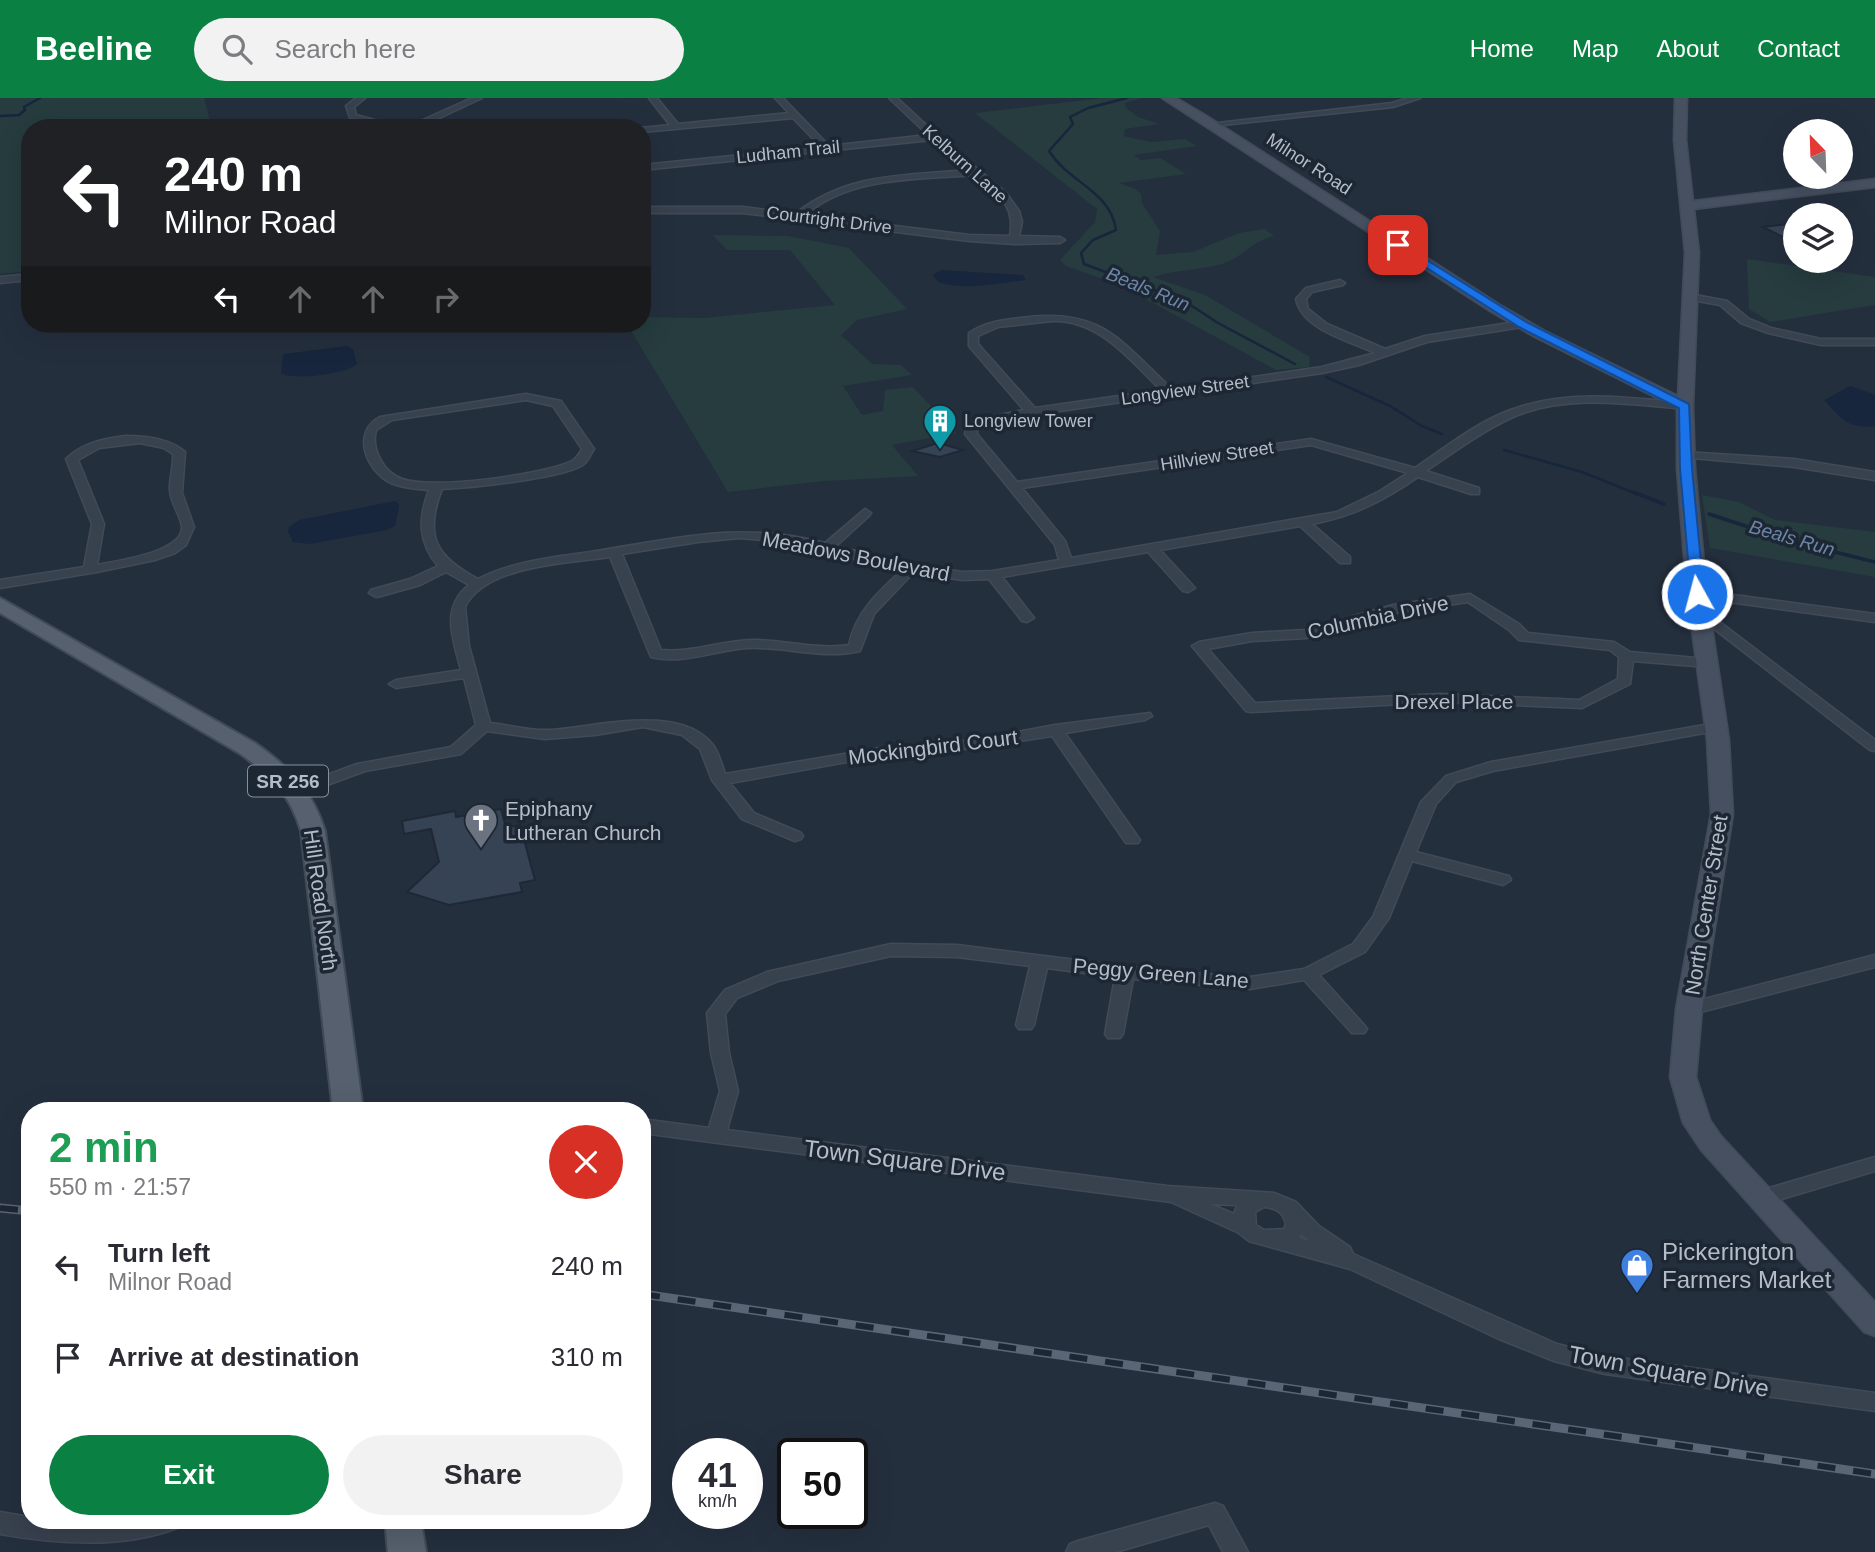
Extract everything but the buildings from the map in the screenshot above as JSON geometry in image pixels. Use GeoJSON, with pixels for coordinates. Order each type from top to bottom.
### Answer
{"type":"FeatureCollection","features":[{"type":"Feature","properties":{"kind":"main road","name":"Milnor Road"},"geometry":{"type":"LineString","coordinates":[[1168,98],[1213,124],[1522,324],[1685,406]]}},
{"type":"Feature","properties":{"kind":"main road","name":"North Center Street"},"geometry":{"type":"LineString","coordinates":[[1681,98],[1680,140],[1692,253],[1685,455],[1698,602],[1722,781],[1722,814],[1689,1009],[1683,1077],[1697,1123],[1711,1143],[1759,1198],[1870,1313]]}},
{"type":"Feature","properties":{"kind":"main road"},"geometry":{"type":"LineString","coordinates":[[1687,207],[1875,183]]}},
{"type":"Feature","properties":{"kind":"main road","name":"Hill Road North"},"geometry":{"type":"LineString","coordinates":[[0,604],[247,748],[281,774],[297,791],[306,806],[313,831],[347,1102]]}},
{"type":"Feature","properties":{"kind":"main road"},"geometry":{"type":"LineString","coordinates":[[404,1529],[407,1552]]}},
{"type":"Feature","properties":{"kind":"street"},"geometry":{"type":"LineString","coordinates":[[361,98],[350,106],[353,116],[363,119]]}},
{"type":"Feature","properties":{"kind":"street"},"geometry":{"type":"LineString","coordinates":[[430,119],[478,98]]}},
{"type":"Feature","properties":{"kind":"street"},"geometry":{"type":"LineString","coordinates":[[653,98],[676,127]]}},
{"type":"Feature","properties":{"kind":"street"},"geometry":{"type":"LineString","coordinates":[[779,98],[827,148]]}},
{"type":"Feature","properties":{"kind":"street","name":"Kelburn Lane"},"geometry":{"type":"LineString","coordinates":[[893,98],[934,137],[1003,195],[1015,211],[1017,222],[1014,240]]}},
{"type":"Feature","properties":{"kind":"street"},"geometry":{"type":"LineString","coordinates":[[1213,124],[1383,106],[1416,98]]}},
{"type":"Feature","properties":{"kind":"street"},"geometry":{"type":"LineString","coordinates":[[651,129],[795,115]]}},
{"type":"Feature","properties":{"kind":"street","name":"Ludham Trail"},"geometry":{"type":"LineString","coordinates":[[651,167],[934,137]]}},
{"type":"Feature","properties":{"kind":"street"},"geometry":{"type":"LineString","coordinates":[[798,216],[817,201],[842,190],[878,183],[975,172]]}},
{"type":"Feature","properties":{"kind":"street","name":"Courtright Drive"},"geometry":{"type":"LineString","coordinates":[[651,210],[743,210],[969,238],[1060,240]]}},
{"type":"Feature","properties":{"kind":"street"},"geometry":{"type":"LineString","coordinates":[[0,280],[21,278]]}},
{"type":"Feature","properties":{"kind":"street"},"geometry":{"type":"LineString","coordinates":[[1340,283],[1309,290],[1301,299],[1303,310],[1323,326],[1385,353]]}},
{"type":"Feature","properties":{"kind":"street"},"geometry":{"type":"LineString","coordinates":[[1690,297],[1723,303],[1745,321],[1768,330],[1821,342],[1875,342]]}},
{"type":"Feature","properties":{"kind":"street"},"geometry":{"type":"LineString","coordinates":[[958,332],[973,335],[981,329],[998,324],[1048,317],[1078,317],[1098,327],[1169,392]]}},
{"type":"Feature","properties":{"kind":"street","name":"Longview Street"},"geometry":{"type":"LineString","coordinates":[[1066,562],[1061,544],[971,434],[971,427],[982,421],[1032,412],[1322,370],[1440,336],[1522,324]]}},
{"type":"Feature","properties":{"kind":"street"},"geometry":{"type":"LineString","coordinates":[[973,335],[973,344],[1032,412]]}},
{"type":"Feature","properties":{"kind":"street"},"geometry":{"type":"LineString","coordinates":[[538,398],[557,403],[588,449],[580,462],[561,469],[436,486],[402,483],[379,469],[369,442],[369,433],[375,424],[402,414],[538,398]]}},
{"type":"Feature","properties":{"kind":"street","name":"Meadows Boulevard"},"geometry":{"type":"LineString","coordinates":[[484,726],[458,628],[457,608],[471,589],[499,574],[535,565],[615,552],[724,536],[760,535],[910,569],[972,577],[993,575],[1340,515],[1368,505],[1493,423],[1537,406],[1597,400],[1685,406]]}},
{"type":"Feature","properties":{"kind":"street"},"geometry":{"type":"LineString","coordinates":[[0,584],[154,557],[170,551],[182,542],[188,527],[178,507],[176,487],[179,452],[169,444],[145,438],[102,444],[87,448],[72,459],[98,524],[90,568]]}},
{"type":"Feature","properties":{"kind":"street","name":"Hillview Street"},"geometry":{"type":"LineString","coordinates":[[1014,486],[1311,442],[1344,449],[1475,491]]}},
{"type":"Feature","properties":{"kind":"street"},"geometry":{"type":"LineString","coordinates":[[1685,455],[1794,463],[1875,476]]}},
{"type":"Feature","properties":{"kind":"street"},"geometry":{"type":"LineString","coordinates":[[436,486],[425,523],[441,562],[479,585]]}},
{"type":"Feature","properties":{"kind":"street"},"geometry":{"type":"LineString","coordinates":[[826,548],[865,513]]}},
{"type":"Feature","properties":{"kind":"street"},"geometry":{"type":"LineString","coordinates":[[1303,522],[1345,560]]}},
{"type":"Feature","properties":{"kind":"street"},"geometry":{"type":"LineString","coordinates":[[1151,548],[1188,588]]}},
{"type":"Feature","properties":{"kind":"street"},"geometry":{"type":"LineString","coordinates":[[615,552],[656,654],[675,657],[757,644],[835,653],[855,648],[857,628],[872,606],[910,569]]}},
{"type":"Feature","properties":{"kind":"street"},"geometry":{"type":"LineString","coordinates":[[376,593],[415,582],[448,566]]}},
{"type":"Feature","properties":{"kind":"street"},"geometry":{"type":"LineString","coordinates":[[993,575],[1027,618]]}},
{"type":"Feature","properties":{"kind":"street","name":"Columbia Drive"},"geometry":{"type":"LineString","coordinates":[[1251,708],[1199,646],[1252,637],[1306,634],[1393,609],[1470,598],[1514,627],[1524,637],[1614,646],[1626,656],[1707,663]]}},
{"type":"Feature","properties":{"kind":"street"},"geometry":{"type":"LineString","coordinates":[[1698,602],[1875,618]]}},
{"type":"Feature","properties":{"kind":"street"},"geometry":{"type":"LineString","coordinates":[[1698,602],[1875,747]]}},
{"type":"Feature","properties":{"kind":"street","name":"Drexel Place"},"geometry":{"type":"LineString","coordinates":[[1251,708],[1441,698],[1582,704],[1625,681],[1626,656]]}},
{"type":"Feature","properties":{"kind":"street"},"geometry":{"type":"LineString","coordinates":[[396,684],[471,673]]}},
{"type":"Feature","properties":{"kind":"street","name":"Mockingbird Court"},"geometry":{"type":"LineString","coordinates":[[720,780],[880,752],[974,744],[1145,716]]}},
{"type":"Feature","properties":{"kind":"street"},"geometry":{"type":"LineString","coordinates":[[297,791],[362,767],[456,751],[484,726],[545,735],[643,723],[687,731],[706,747],[720,780],[748,817],[795,836]]}},
{"type":"Feature","properties":{"kind":"street","name":"Peggy Green Lane"},"geometry":{"type":"LineString","coordinates":[[716,1135],[729,1091],[720,1053],[716,1013],[732,994],[773,976],[891,950],[957,951],[1125,972],[1250,983],[1308,974],[1359,948],[1381,918],[1429,802],[1451,779],[1516,762],[1716,727]]}},
{"type":"Feature","properties":{"kind":"street"},"geometry":{"type":"LineString","coordinates":[[1055,729],[1132,840]]}},
{"type":"Feature","properties":{"kind":"street"},"geometry":{"type":"LineString","coordinates":[[1407,855],[1503,880]]}},
{"type":"Feature","properties":{"kind":"street"},"geometry":{"type":"LineString","coordinates":[[1689,1009],[1875,961]]}},
{"type":"Feature","properties":{"kind":"street"},"geometry":{"type":"LineString","coordinates":[[1025,1025],[1040,962]]}},
{"type":"Feature","properties":{"kind":"street"},"geometry":{"type":"LineString","coordinates":[[1114,1034],[1125,972]]}},
{"type":"Feature","properties":{"kind":"street"},"geometry":{"type":"LineString","coordinates":[[1308,974],[1358,1029]]}},
{"type":"Feature","properties":{"kind":"street","name":"Town Square Drive"},"geometry":{"type":"LineString","coordinates":[[651,1127],[1167,1194],[1279,1201],[1312,1232],[1356,1263]]}},
{"type":"Feature","properties":{"kind":"street"},"geometry":{"type":"LineString","coordinates":[[1759,1198],[1875,1164]]}},
{"type":"Feature","properties":{"kind":"street","name":"Town Square Drive"},"geometry":{"type":"LineString","coordinates":[[1167,1194],[1245,1227],[1263,1238],[1277,1239],[1356,1263],[1554,1352],[1605,1365],[1875,1402]]}},
{"type":"Feature","properties":{"kind":"street"},"geometry":{"type":"LineString","coordinates":[[1245,1227],[1242,1216],[1246,1207],[1262,1199]]}},
{"type":"Feature","properties":{"kind":"street"},"geometry":{"type":"LineString","coordinates":[[1277,1239],[1285,1238],[1294,1229],[1296,1224],[1293,1212]]}},
{"type":"Feature","properties":{"kind":"street"},"geometry":{"type":"LineString","coordinates":[[1078,1552],[1215,1513],[1236,1552]]}},
{"type":"Feature","properties":{"kind":"street"},"geometry":{"type":"LineString","coordinates":[[0,1523],[21,1526]]}},
{"type":"Feature","properties":{"kind":"street"},"geometry":{"type":"LineString","coordinates":[[40,1529],[121,1529]]}},
{"type":"Feature","properties":{"kind":"green space"},"geometry":{"type":"Polygon","coordinates":[[[0,98],[204,98],[210,119],[21,119],[21,272],[0,274],[0,98]]]}},
{"type":"Feature","properties":{"kind":"green space"},"geometry":{"type":"Polygon","coordinates":[[[1102,98],[1141,98],[1125,103],[1126,108],[1138,117],[1159,124],[1125,129],[1124,136],[1151,142],[1185,139],[1197,146],[1134,155],[1141,160],[1160,158],[1186,174],[1119,183],[1136,189],[1141,194],[1142,203],[1160,231],[1156,255],[1193,252],[1239,233],[1265,229],[1274,236],[1260,241],[1236,258],[1222,264],[1153,277],[1205,295],[1310,357],[1309,367],[1276,370],[1120,285],[1066,266],[1060,260],[1095,222],[1097,209],[975,113],[1102,98]]]}},
{"type":"Feature","properties":{"kind":"green space"},"geometry":{"type":"Polygon","coordinates":[[[713,235],[788,236],[849,248],[907,309],[857,320],[841,335],[872,364],[901,365],[912,375],[843,386],[862,415],[883,411],[885,390],[913,387],[956,433],[892,445],[918,476],[824,481],[728,492],[632,333],[651,333],[651,317],[704,318],[835,305],[790,250],[727,250],[713,235]]]}},
{"type":"Feature","properties":{"kind":"green space"},"geometry":{"type":"Polygon","coordinates":[[[1747,259],[1783,264],[1783,273],[1847,273],[1875,277],[1875,305],[1770,322],[1749,309],[1747,259]]]}},
{"type":"Feature","properties":{"kind":"green space"},"geometry":{"type":"Polygon","coordinates":[[[1702,495],[1739,502],[1775,520],[1875,532],[1875,577],[1710,548],[1702,495]]]}},
{"type":"Feature","properties":{"kind":"water"},"geometry":{"type":"Polygon","coordinates":[[[941,270],[1023,275],[1026,280],[982,286],[949,285],[938,282],[933,275],[941,270]]]}},
{"type":"Feature","properties":{"kind":"water"},"geometry":{"type":"Polygon","coordinates":[[[347,346],[353,349],[357,364],[351,368],[307,376],[281,373],[283,354],[347,346]]]}},
{"type":"Feature","properties":{"kind":"water"},"geometry":{"type":"Polygon","coordinates":[[[1851,386],[1875,395],[1875,426],[1851,424],[1824,400],[1851,386]]]}},
{"type":"Feature","properties":{"kind":"water"},"geometry":{"type":"Polygon","coordinates":[[[395,501],[399,504],[399,510],[395,526],[387,530],[310,544],[293,542],[288,532],[289,527],[299,520],[395,501]]]}},
{"type":"Feature","properties":{"kind":"waterway"},"geometry":{"type":"LineString","coordinates":[[0,116],[19,115],[25,110],[24,107],[40,98]]}},
{"type":"Feature","properties":{"kind":"waterway","name":"Beals Run"},"geometry":{"type":"LineString","coordinates":[[1127,98],[1088,108],[1070,117],[1073,124],[1049,151],[1067,172],[1098,196],[1112,216],[1116,230],[1093,240],[1081,253],[1084,264],[1186,302],[1218,323],[1295,364]]}},
{"type":"Feature","properties":{"kind":"waterway","name":"Beals Run"},"geometry":{"type":"LineString","coordinates":[[1326,377],[1390,406],[1422,426],[1442,434]]}},
{"type":"Feature","properties":{"kind":"waterway","name":"Beals Run"},"geometry":{"type":"LineString","coordinates":[[1504,450],[1582,472],[1637,494]]}},
{"type":"Feature","properties":{"kind":"waterway","name":"Beals Run"},"geometry":{"type":"LineString","coordinates":[[1633,492],[1664,504]]}},
{"type":"Feature","properties":{"kind":"waterway","name":"Beals Run"},"geometry":{"type":"LineString","coordinates":[[1709,514],[1791,541],[1875,562]]}},
{"type":"Feature","properties":{"kind":"railway"},"geometry":{"type":"LineString","coordinates":[[0,1208],[21,1210]]}},
{"type":"Feature","properties":{"kind":"railway"},"geometry":{"type":"LineString","coordinates":[[651,1295],[1875,1474]]}},
{"type":"Feature","properties":{"kind":"place","name":"Longview Tower"},"geometry":{"type":"Point","coordinates":[940,451]}},
{"type":"Feature","properties":{"kind":"place","name":"Epiphany Lutheran Church"},"geometry":{"type":"Point","coordinates":[481,850]}},
{"type":"Feature","properties":{"kind":"place","name":"Pickerington Farmers Market"},"geometry":{"type":"Point","coordinates":[1637,1295]}},
{"type":"Feature","properties":{"kind":"route"},"geometry":{"type":"LineString","coordinates":[[1398,245],[1522,324],[1685,406],[1689,523],[1697,594]]}}]}
